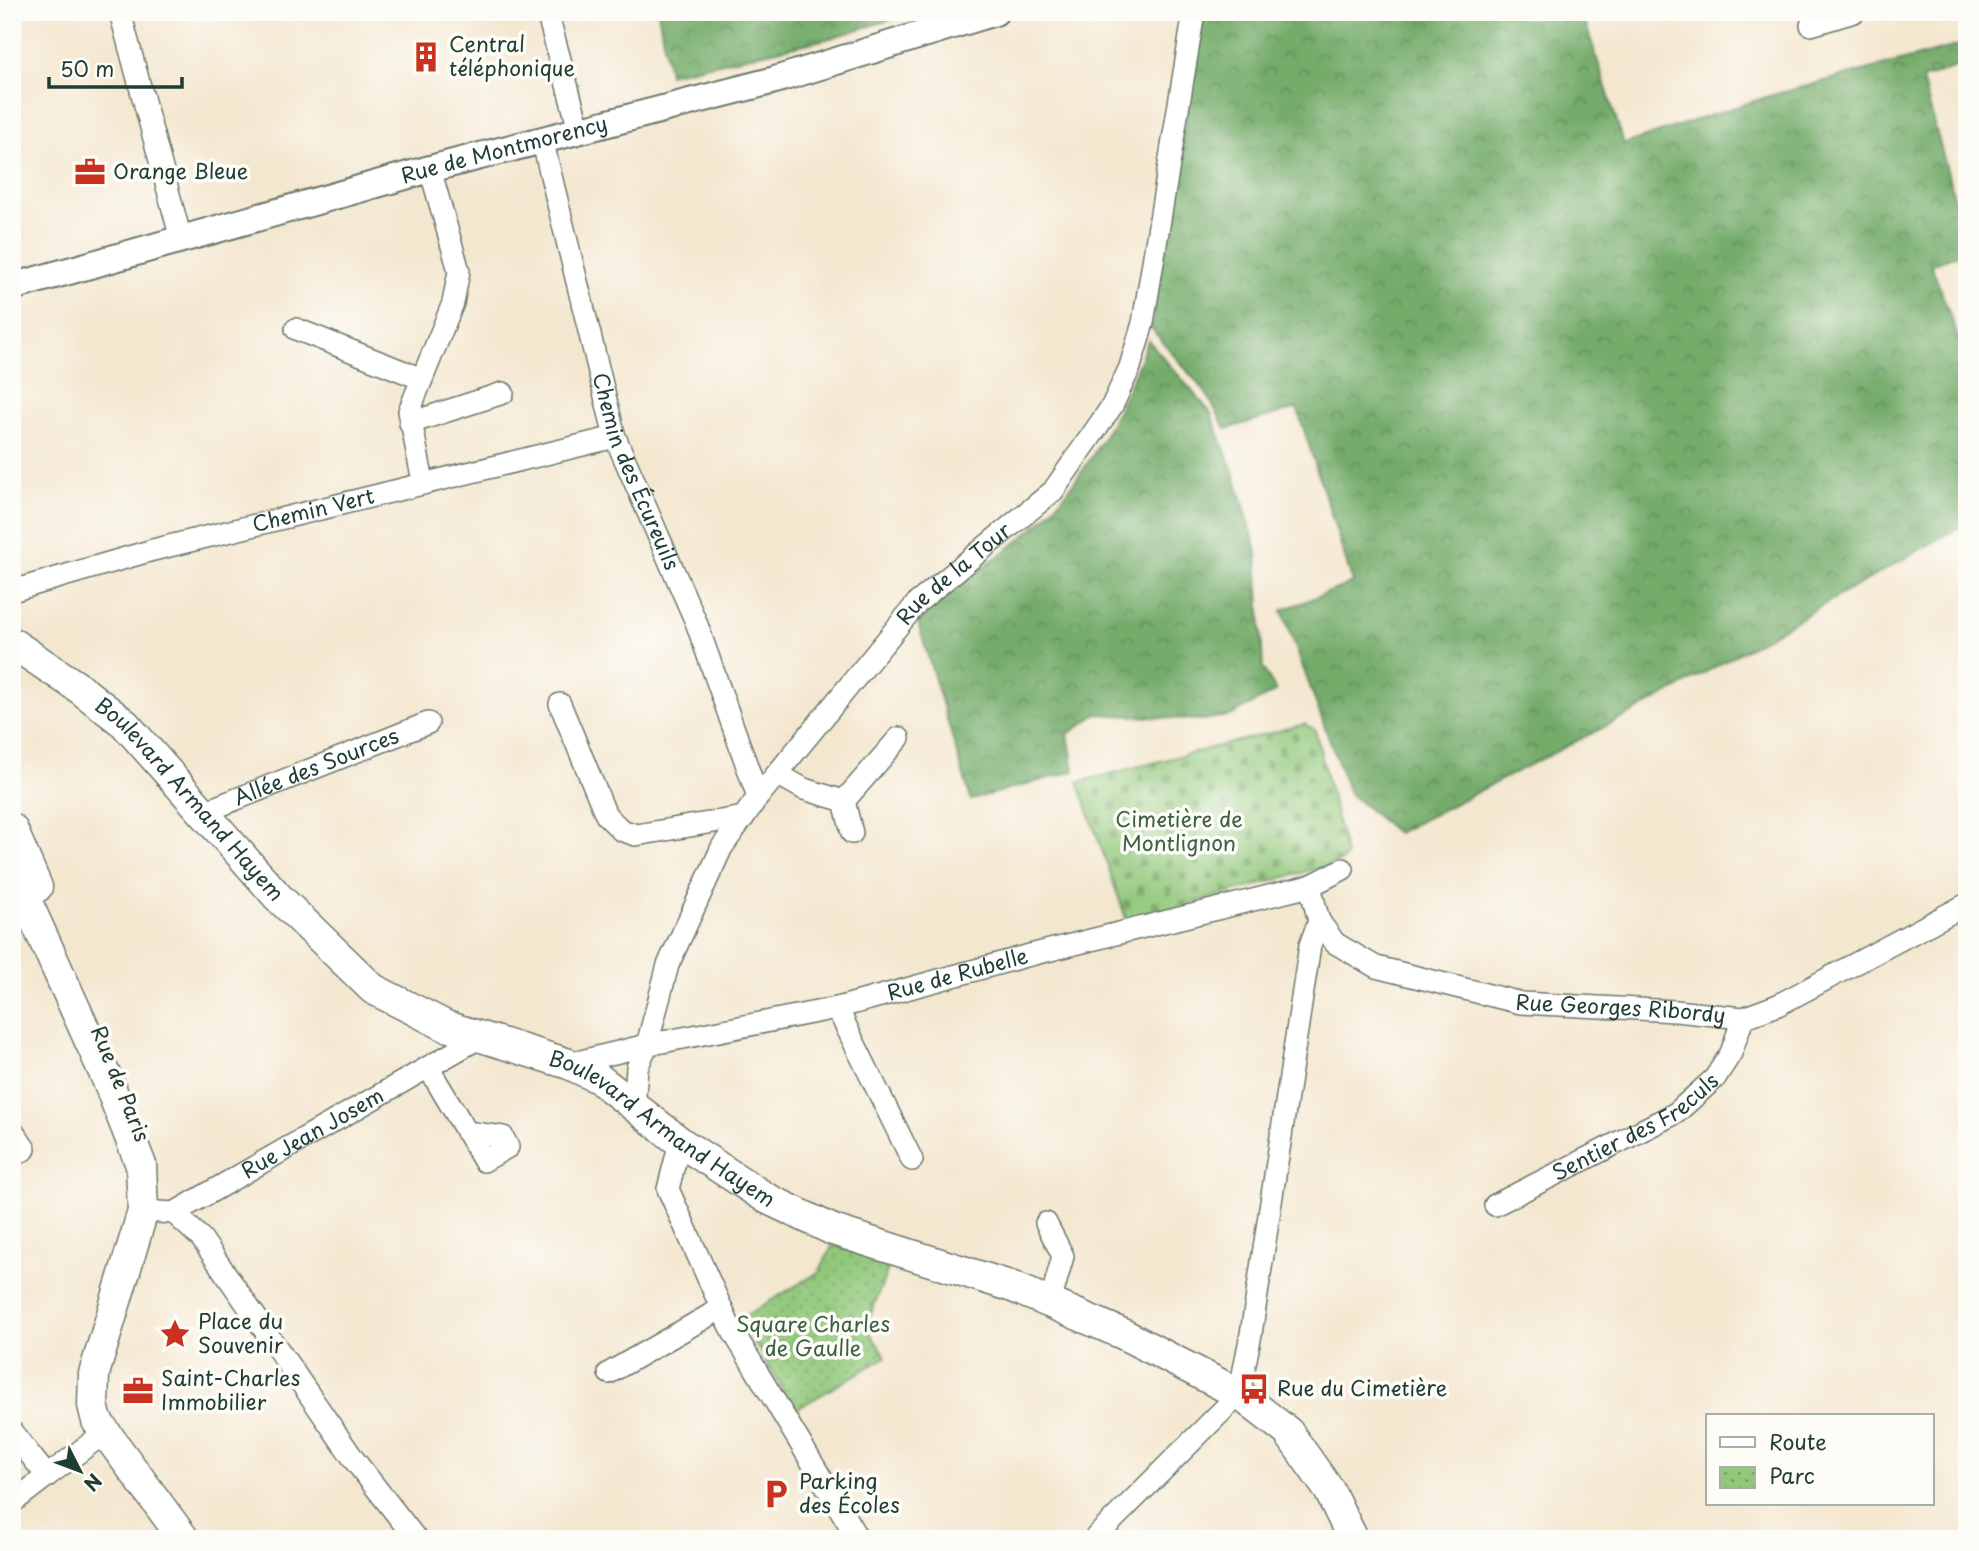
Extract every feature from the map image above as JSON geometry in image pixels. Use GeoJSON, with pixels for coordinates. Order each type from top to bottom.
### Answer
{"type":"FeatureCollection","features":[{"type":"Feature","properties":{"kind":"main road","name":"Boulevard Armand Hayem"},"geometry":{"type":"LineString","coordinates":[[12,643],[79,688],[125,724],[278,897],[373,989],[421,1015],[479,1038],[569,1063],[598,1078],[680,1142],[766,1198],[833,1230],[1013,1287],[1123,1334],[1239,1394],[1288,1432],[1329,1490],[1353,1539]]}},
{"type":"Feature","properties":{"kind":"main road","name":"Rue de Paris"},"geometry":{"type":"LineString","coordinates":[[12,830],[146,1139],[154,1180],[156,1212],[94,1374],[93,1405],[97,1421],[107,1431],[184,1539]]}},
{"type":"Feature","properties":{"kind":"main road","name":"Rue de Paris"},"geometry":{"type":"LineString","coordinates":[[12,869],[132,1143],[156,1212]]}},
{"type":"Feature","properties":{"kind":"street"},"geometry":{"type":"LineString","coordinates":[[120,12],[181,239]]}},
{"type":"Feature","properties":{"kind":"street"},"geometry":{"type":"LineString","coordinates":[[547,12],[579,129]]}},
{"type":"Feature","properties":{"kind":"street","name":"Rue de Montmorency"},"geometry":{"type":"LineString","coordinates":[[12,287],[430,169],[775,80],[995,12]]}},
{"type":"Feature","properties":{"kind":"street","name":"Rue de la Tour"},"geometry":{"type":"LineString","coordinates":[[634,1108],[637,1068],[647,1045],[668,965],[722,847],[758,797],[917,603],[1053,491],[1112,406],[1130,367],[1143,323],[1194,12]]}},
{"type":"Feature","properties":{"kind":"street"},"geometry":{"type":"LineString","coordinates":[[1811,25],[1854,12]]}},
{"type":"Feature","properties":{"kind":"street","name":"Chemin des Écureuils"},"geometry":{"type":"LineString","coordinates":[[542,139],[615,437],[696,622],[758,797]]}},
{"type":"Feature","properties":{"kind":"street"},"geometry":{"type":"LineString","coordinates":[[421,472],[409,411],[453,303],[459,271],[430,169]]}},
{"type":"Feature","properties":{"kind":"street"},"geometry":{"type":"LineString","coordinates":[[296,329],[422,379]]}},
{"type":"Feature","properties":{"kind":"street"},"geometry":{"type":"LineString","coordinates":[[410,423],[503,393]]}},
{"type":"Feature","properties":{"kind":"street","name":"Chemin Vert"},"geometry":{"type":"LineString","coordinates":[[12,591],[153,550],[615,437]]}},
{"type":"Feature","properties":{"kind":"street"},"geometry":{"type":"LineString","coordinates":[[560,704],[606,815],[621,830],[636,835],[744,817]]}},
{"type":"Feature","properties":{"kind":"street","name":"Allée des Sources"},"geometry":{"type":"LineString","coordinates":[[204,812],[428,723]]}},
{"type":"Feature","properties":{"kind":"street"},"geometry":{"type":"LineString","coordinates":[[844,801],[899,738]]}},
{"type":"Feature","properties":{"kind":"street"},"geometry":{"type":"LineString","coordinates":[[777,774],[804,789],[844,801]]}},
{"type":"Feature","properties":{"kind":"street"},"geometry":{"type":"LineString","coordinates":[[844,801],[852,833]]}},
{"type":"Feature","properties":{"kind":"street","name":"Rue de Rubelle"},"geometry":{"type":"LineString","coordinates":[[569,1063],[837,1008],[1026,956],[1310,886],[1343,869]]}},
{"type":"Feature","properties":{"kind":"street"},"geometry":{"type":"LineString","coordinates":[[1094,1539],[1239,1394],[1251,1334],[1310,945],[1319,921],[1310,886]]}},
{"type":"Feature","properties":{"kind":"street","name":"Rue Georges Ribordy"},"geometry":{"type":"LineString","coordinates":[[1319,921],[1335,943],[1376,967],[1521,1003],[1676,1011],[1743,1018],[1778,1005],[1967,904]]}},
{"type":"Feature","properties":{"kind":"street"},"geometry":{"type":"LineString","coordinates":[[837,1008],[912,1160]]}},
{"type":"Feature","properties":{"kind":"street","name":"Sentier des Freculs"},"geometry":{"type":"LineString","coordinates":[[1495,1205],[1676,1113],[1715,1078],[1731,1053],[1743,1018]]}},
{"type":"Feature","properties":{"kind":"street","name":"Rue Jean Josem"},"geometry":{"type":"LineString","coordinates":[[156,1212],[479,1038]]}},
{"type":"Feature","properties":{"kind":"street"},"geometry":{"type":"LineString","coordinates":[[428,1067],[466,1132]]}},
{"type":"Feature","properties":{"kind":"street"},"geometry":{"type":"LineString","coordinates":[[12,1130],[25,1149],[12,1157]]}},
{"type":"Feature","properties":{"kind":"street"},"geometry":{"type":"LineString","coordinates":[[680,1142],[668,1189],[729,1325],[858,1539]]}},
{"type":"Feature","properties":{"kind":"street"},"geometry":{"type":"LineString","coordinates":[[156,1212],[201,1238],[355,1461],[416,1539]]}},
{"type":"Feature","properties":{"kind":"street"},"geometry":{"type":"LineString","coordinates":[[1046,1223],[1063,1256],[1050,1303]]}},
{"type":"Feature","properties":{"kind":"street"},"geometry":{"type":"LineString","coordinates":[[609,1373],[722,1308]]}},
{"type":"Feature","properties":{"kind":"street"},"geometry":{"type":"LineString","coordinates":[[12,1503],[107,1431]]}},
{"type":"Feature","properties":{"kind":"street"},"geometry":{"type":"LineString","coordinates":[[12,1432],[47,1476]]}},
{"type":"Feature","properties":{"kind":"green space"},"geometry":{"type":"Polygon","coordinates":[[[658,12],[916,12],[827,39],[669,74],[658,12]]]}},
{"type":"Feature","properties":{"kind":"green space"},"geometry":{"type":"Polygon","coordinates":[[[1204,12],[1582,12],[1624,144],[1769,96],[1967,43],[1967,63],[1922,79],[1967,244],[1967,251],[1931,264],[1967,362],[1967,523],[1655,701],[1397,833],[1349,793],[1282,610],[1353,583],[1297,408],[1226,429],[1206,393],[1151,328],[1204,12]]]}},
{"type":"Feature","properties":{"kind":"green space"},"geometry":{"type":"Polygon","coordinates":[[[1148,340],[1211,413],[1238,485],[1257,551],[1263,668],[1276,691],[1230,716],[1202,720],[1097,714],[1068,734],[1074,771],[971,800],[918,623],[948,594],[1015,544],[1063,497],[1106,433],[1148,340]]]}},
{"type":"Feature","properties":{"kind":"green space","name":"Cimetière de Montlignon"},"geometry":{"type":"Polygon","coordinates":[[[1305,724],[1315,730],[1346,855],[1341,862],[1127,921],[1078,782],[1305,724]]]}},
{"type":"Feature","properties":{"kind":"green space","name":"Square Charles de Gaulle"},"geometry":{"type":"Polygon","coordinates":[[[833,1245],[890,1263],[866,1327],[886,1357],[795,1410],[740,1319],[819,1272],[833,1245]]]}},
{"type":"Feature","properties":{"kind":"place","name":"Central téléphonique"},"geometry":{"type":"Point","coordinates":[426,57]}},
{"type":"Feature","properties":{"kind":"place","name":"Orange Bleue"},"geometry":{"type":"Point","coordinates":[90,172]}},
{"type":"Feature","properties":{"kind":"place","name":"Place du Souvenir"},"geometry":{"type":"Point","coordinates":[175,1334]}},
{"type":"Feature","properties":{"kind":"place","name":"Rue du Cimetière"},"geometry":{"type":"Point","coordinates":[1254,1389]}},
{"type":"Feature","properties":{"kind":"place","name":"Saint-Charles Immobilier"},"geometry":{"type":"Point","coordinates":[138,1391]}},
{"type":"Feature","properties":{"kind":"place","name":"Parking des Écoles"},"geometry":{"type":"Point","coordinates":[776,1494]}}]}
